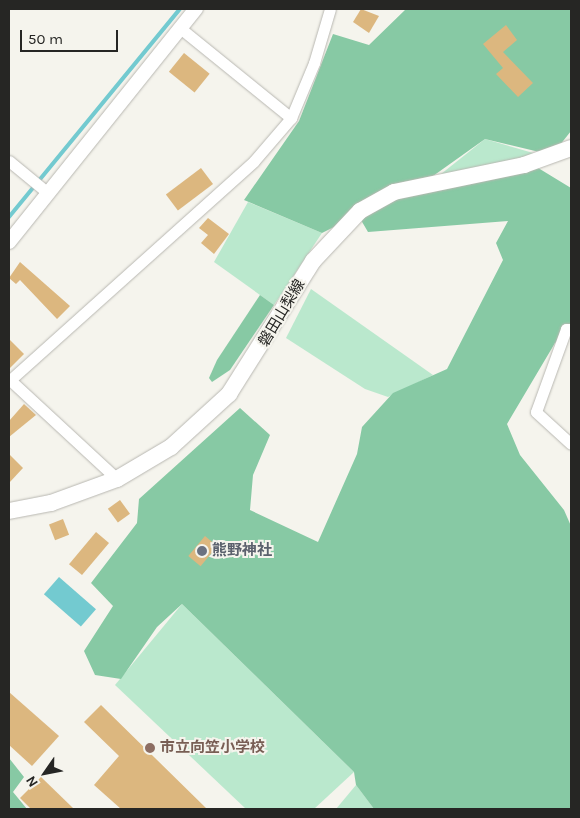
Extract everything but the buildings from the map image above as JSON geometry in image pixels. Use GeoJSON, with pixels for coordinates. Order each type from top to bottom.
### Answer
{"type":"FeatureCollection","features":[{"type":"Feature","properties":{"kind":"main road","name":"磐田山梨線"},"geometry":{"type":"LineString","coordinates":[[9,511],[52,503],[117,479],[170,447],[229,394],[313,261],[360,211],[394,192],[524,165],[571,148]]}},
{"type":"Feature","properties":{"kind":"street"},"geometry":{"type":"LineString","coordinates":[[9,242],[196,9]]}},
{"type":"Feature","properties":{"kind":"street"},"geometry":{"type":"LineString","coordinates":[[117,479],[9,380],[254,161],[291,118],[314,63],[330,9]]}},
{"type":"Feature","properties":{"kind":"street"},"geometry":{"type":"LineString","coordinates":[[180,28],[291,118]]}},
{"type":"Feature","properties":{"kind":"street"},"geometry":{"type":"LineString","coordinates":[[9,161],[48,193]]}},
{"type":"Feature","properties":{"kind":"street"},"geometry":{"type":"LineString","coordinates":[[571,330],[566,329],[536,412],[571,444]]}},
{"type":"Feature","properties":{"kind":"green space"},"geometry":{"type":"Polygon","coordinates":[[[406,9],[571,9],[571,131],[552,155],[485,139],[419,186],[530,163],[571,188],[571,329],[555,343],[507,424],[520,455],[564,510],[571,526],[571,809],[374,809],[356,785],[354,772],[182,604],[157,627],[121,679],[95,675],[84,651],[113,606],[91,583],[137,523],[139,499],[240,408],[270,435],[253,475],[250,510],[318,542],[357,454],[362,427],[393,393],[447,369],[503,260],[496,243],[508,221],[368,232],[358,215],[322,233],[244,200],[299,121],[333,34],[369,45],[406,9]]]}},
{"type":"Feature","properties":{"kind":"green space"},"geometry":{"type":"Polygon","coordinates":[[[485,139],[547,157],[431,182],[485,139]]]}},
{"type":"Feature","properties":{"kind":"green space"},"geometry":{"type":"Polygon","coordinates":[[[248,202],[322,233],[274,305],[214,262],[248,202]]]}},
{"type":"Feature","properties":{"kind":"green space"},"geometry":{"type":"Polygon","coordinates":[[[311,289],[433,375],[388,397],[365,389],[286,338],[311,289]]]}},
{"type":"Feature","properties":{"kind":"green space"},"geometry":{"type":"Polygon","coordinates":[[[260,295],[274,305],[230,370],[212,382],[209,378],[217,360],[260,295]]]}},
{"type":"Feature","properties":{"kind":"green space"},"geometry":{"type":"Polygon","coordinates":[[[182,604],[354,772],[314,809],[246,809],[115,685],[182,604]]]}},
{"type":"Feature","properties":{"kind":"green space"},"geometry":{"type":"Polygon","coordinates":[[[9,758],[24,777],[13,792],[27,809],[9,809],[9,758]]]}},
{"type":"Feature","properties":{"kind":"green space"},"geometry":{"type":"Polygon","coordinates":[[[356,785],[374,809],[336,809],[356,785]]]}},
{"type":"Feature","properties":{"kind":"water"},"geometry":{"type":"Polygon","coordinates":[[[59,577],[96,609],[81,627],[44,594],[59,577]]]}},
{"type":"Feature","properties":{"kind":"waterway"},"geometry":{"type":"LineString","coordinates":[[9,217],[180,9]]}},
{"type":"Feature","properties":{"kind":"place","name":"熊野神社"},"geometry":{"type":"Point","coordinates":[202,551]}},
{"type":"Feature","properties":{"kind":"place","name":"市立向笠小学校"},"geometry":{"type":"Point","coordinates":[150,748]}}]}
